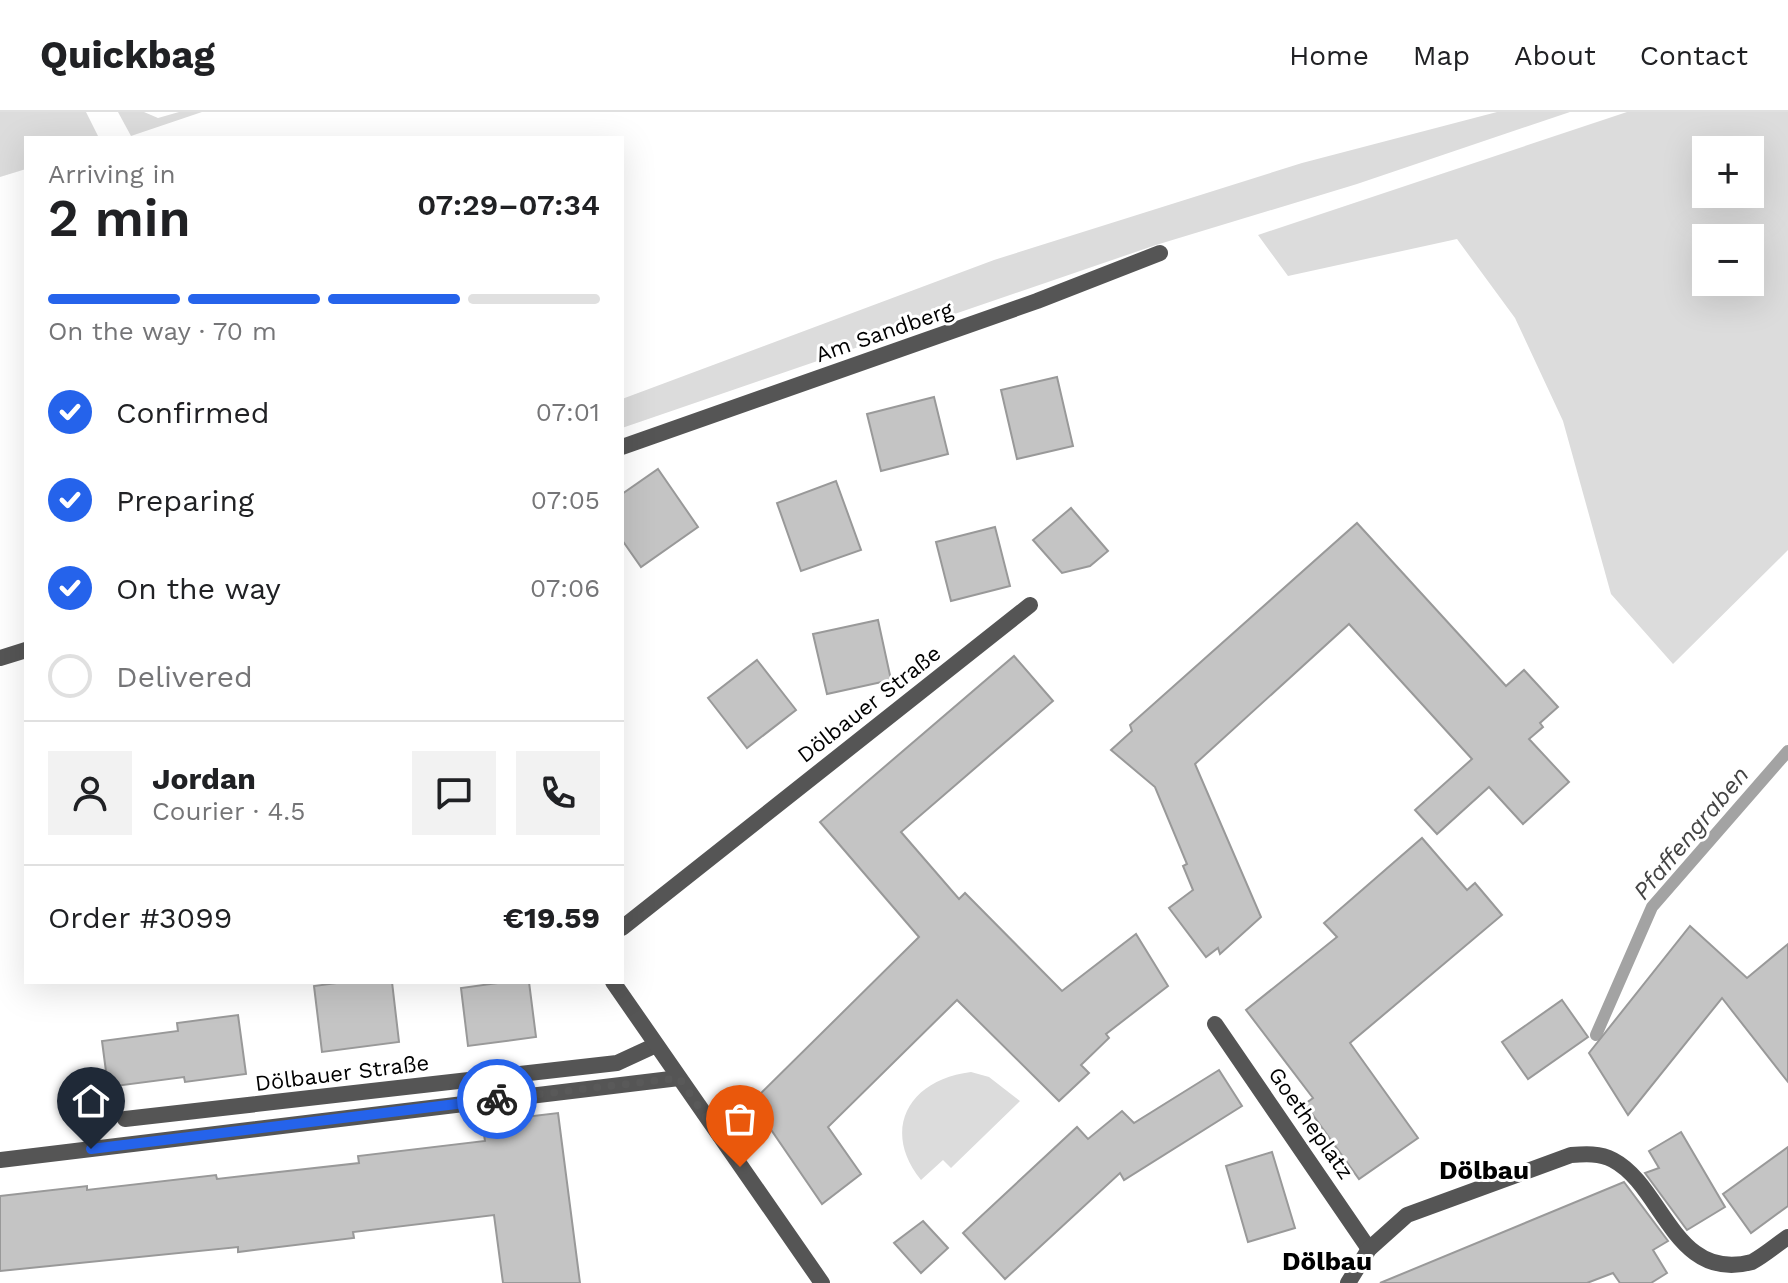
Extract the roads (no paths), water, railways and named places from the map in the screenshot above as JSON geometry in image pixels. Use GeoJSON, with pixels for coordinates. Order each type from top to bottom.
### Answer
{"type":"FeatureCollection","features":[{"type":"Feature","properties":{"kind":"street","name":"Am Sandberg"},"geometry":{"type":"LineString","coordinates":[[624,446],[1037,301],[1160,253]]}},
{"type":"Feature","properties":{"kind":"street","name":"Dölbauer Straße"},"geometry":{"type":"LineString","coordinates":[[624,926],[1030,605]]}},
{"type":"Feature","properties":{"kind":"street"},"geometry":{"type":"LineString","coordinates":[[0,658],[24,651]]}},
{"type":"Feature","properties":{"kind":"street"},"geometry":{"type":"LineString","coordinates":[[614,984],[822,1283]]}},
{"type":"Feature","properties":{"kind":"street","name":"Goetheplatz"},"geometry":{"type":"LineString","coordinates":[[1215,1024],[1369,1249]]}},
{"type":"Feature","properties":{"kind":"street","name":"Dölbauer Straße"},"geometry":{"type":"LineString","coordinates":[[125,1119],[617,1063],[656,1045]]}},
{"type":"Feature","properties":{"kind":"street"},"geometry":{"type":"LineString","coordinates":[[0,1160],[679,1078]]}},
{"type":"Feature","properties":{"kind":"street"},"geometry":{"type":"LineString","coordinates":[[1348,1283],[1369,1249],[1407,1215],[1571,1155],[1592,1153],[1613,1159],[1631,1173],[1683,1253],[1702,1267],[1723,1271],[1751,1263],[1788,1237]]}},
{"type":"Feature","properties":{"kind":"waterway","name":"Pfaffengraben"},"geometry":{"type":"LineString","coordinates":[[1596,1035],[1652,907],[1788,751]]}},
{"type":"Feature","properties":{"kind":"district","name":"Dölbau"},"geometry":{"type":"Point","coordinates":[1484,1170]}},
{"type":"Feature","properties":{"kind":"district","name":"Dölbau"},"geometry":{"type":"Point","coordinates":[1327,1261]}}]}
